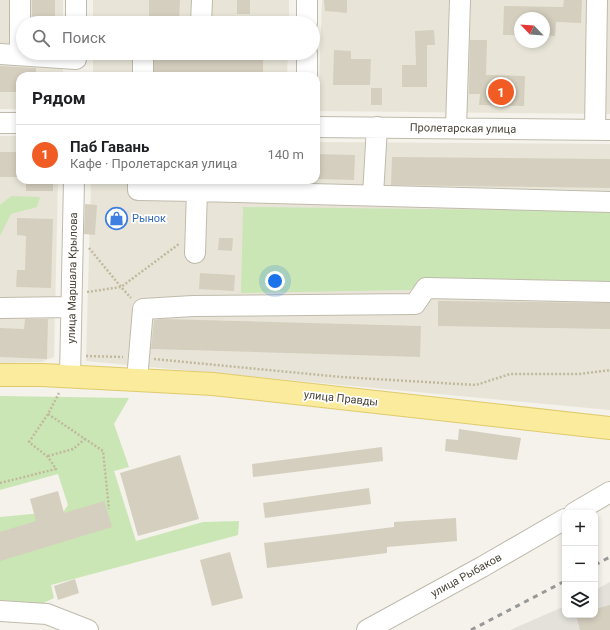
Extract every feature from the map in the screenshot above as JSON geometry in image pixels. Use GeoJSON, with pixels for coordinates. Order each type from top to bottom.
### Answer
{"type":"FeatureCollection","features":[{"type":"Feature","properties":{"kind":"main road","name":"улица Правды"},"geometry":{"type":"LineString","coordinates":[[0,375],[66,376],[213,384],[610,428]]}},
{"type":"Feature","properties":{"kind":"street"},"geometry":{"type":"LineString","coordinates":[[20,0],[20,16]]}},
{"type":"Feature","properties":{"kind":"street"},"geometry":{"type":"LineString","coordinates":[[76,0],[76,16]]}},
{"type":"Feature","properties":{"kind":"street"},"geometry":{"type":"LineString","coordinates":[[201,16],[202,0]]}},
{"type":"Feature","properties":{"kind":"street"},"geometry":{"type":"LineString","coordinates":[[307,0],[307,16]]}},
{"type":"Feature","properties":{"kind":"street"},"geometry":{"type":"LineString","coordinates":[[456,128],[460,0]]}},
{"type":"Feature","properties":{"kind":"street"},"geometry":{"type":"LineString","coordinates":[[597,0],[603,130]]}},
{"type":"Feature","properties":{"kind":"street"},"geometry":{"type":"LineString","coordinates":[[0,54],[16,55]]}},
{"type":"Feature","properties":{"kind":"street"},"geometry":{"type":"LineString","coordinates":[[55,60],[76,63]]}},
{"type":"Feature","properties":{"kind":"street"},"geometry":{"type":"LineString","coordinates":[[143,60],[143,72]]}},
{"type":"Feature","properties":{"kind":"street"},"geometry":{"type":"LineString","coordinates":[[306,72],[307,60]]}},
{"type":"Feature","properties":{"kind":"street"},"geometry":{"type":"LineString","coordinates":[[0,123],[16,123]]}},
{"type":"Feature","properties":{"kind":"street","name":"Пролетарская улица"},"geometry":{"type":"LineString","coordinates":[[320,126],[603,130]]}},
{"type":"Feature","properties":{"kind":"street"},"geometry":{"type":"LineString","coordinates":[[373,195],[377,127]]}},
{"type":"Feature","properties":{"kind":"street","name":"улица Маршала Крылова"},"geometry":{"type":"LineString","coordinates":[[66,376],[71,301],[74,184]]}},
{"type":"Feature","properties":{"kind":"street"},"geometry":{"type":"LineString","coordinates":[[138,184],[138,190],[610,202]]}},
{"type":"Feature","properties":{"kind":"street"},"geometry":{"type":"LineString","coordinates":[[195,253],[197,191]]}},
{"type":"Feature","properties":{"kind":"street"},"geometry":{"type":"LineString","coordinates":[[137,380],[143,309],[193,306],[415,304],[426,288],[610,292]]}},
{"type":"Feature","properties":{"kind":"street"},"geometry":{"type":"LineString","coordinates":[[0,308],[71,301]]}},
{"type":"Feature","properties":{"kind":"street"},"geometry":{"type":"LineString","coordinates":[[579,510],[610,492]]}},
{"type":"Feature","properties":{"kind":"street","name":"улица Рыбаков"},"geometry":{"type":"LineString","coordinates":[[367,630],[482,567],[562,520]]}},
{"type":"Feature","properties":{"kind":"street"},"geometry":{"type":"LineString","coordinates":[[0,612],[47,614],[88,630]]}},
{"type":"Feature","properties":{"kind":"path"},"geometry":{"type":"LineString","coordinates":[[72,227],[121,288]]}},
{"type":"Feature","properties":{"kind":"path"},"geometry":{"type":"LineString","coordinates":[[71,301],[121,288],[196,231]]}},
{"type":"Feature","properties":{"kind":"path"},"geometry":{"type":"LineString","coordinates":[[0,483],[56,469],[48,456],[29,442],[48,414],[66,376],[88,355],[138,358],[342,377],[476,385],[510,374],[580,374],[610,370]]}},
{"type":"Feature","properties":{"kind":"path"},"geometry":{"type":"LineString","coordinates":[[48,414],[103,451],[109,509]]}},
{"type":"Feature","properties":{"kind":"path"},"geometry":{"type":"LineString","coordinates":[[48,456],[73,449],[85,439]]}},
{"type":"Feature","properties":{"kind":"shaded area"},"geometry":{"type":"Polygon","coordinates":[[[0,0],[63,0],[63,16],[16,16],[16,60],[63,60],[63,72],[16,72],[16,109],[0,109],[0,0]]]}},
{"type":"Feature","properties":{"kind":"shaded area"},"geometry":{"type":"Polygon","coordinates":[[[93,0],[289,0],[289,16],[93,16],[93,0]]]}},
{"type":"Feature","properties":{"kind":"shaded area"},"geometry":{"type":"Polygon","coordinates":[[[322,0],[610,0],[610,114],[320,111],[319,72],[322,0]]]}},
{"type":"Feature","properties":{"kind":"shaded area"},"geometry":{"type":"Polygon","coordinates":[[[93,60],[288,60],[287,72],[93,72],[93,60]]]}},
{"type":"Feature","properties":{"kind":"shaded area"},"geometry":{"type":"Polygon","coordinates":[[[0,136],[16,136],[16,184],[58,184],[54,357],[41,362],[0,363],[0,136]]]}},
{"type":"Feature","properties":{"kind":"shaded area"},"geometry":{"type":"Polygon","coordinates":[[[320,142],[610,144],[610,410],[86,361],[91,184],[320,184],[320,142]]]}},
{"type":"Feature","properties":{"kind":"shaded area"},"geometry":{"type":"Polygon","coordinates":[[[610,582],[610,630],[510,630],[562,607],[562,618],[598,618],[598,588],[610,582]]]}},
{"type":"Feature","properties":{"kind":"green space"},"geometry":{"type":"Polygon","coordinates":[[[11,196],[40,197],[37,207],[11,214],[0,236],[0,205],[11,196]]]}},
{"type":"Feature","properties":{"kind":"green space"},"geometry":{"type":"Polygon","coordinates":[[[243,207],[610,211],[610,284],[422,280],[410,290],[241,293],[243,207]]]}},
{"type":"Feature","properties":{"kind":"green space"},"geometry":{"type":"Polygon","coordinates":[[[0,396],[129,398],[114,424],[129,467],[114,471],[136,541],[203,522],[239,521],[238,535],[51,585],[54,598],[41,604],[0,600],[0,517],[64,511],[68,505],[58,474],[0,490],[0,396]]]}},
{"type":"Feature","properties":{"kind":"building"},"geometry":{"type":"Polygon","coordinates":[[[32,0],[55,0],[55,16],[32,16],[32,0]]]}},
{"type":"Feature","properties":{"kind":"building"},"geometry":{"type":"Polygon","coordinates":[[[149,0],[180,0],[179,16],[149,16],[149,0]]]}},
{"type":"Feature","properties":{"kind":"building"},"geometry":{"type":"Polygon","coordinates":[[[237,0],[250,0],[250,14],[237,14],[237,0]]]}},
{"type":"Feature","properties":{"kind":"building"},"geometry":{"type":"Polygon","coordinates":[[[324,0],[347,0],[347,13],[325,11],[324,0]]]}},
{"type":"Feature","properties":{"kind":"building"},"geometry":{"type":"Polygon","coordinates":[[[564,0],[582,0],[581,23],[556,22],[555,36],[550,36],[550,12],[514,12],[514,35],[503,35],[504,6],[563,7],[564,0]]]}},
{"type":"Feature","properties":{"kind":"building"},"geometry":{"type":"Polygon","coordinates":[[[434,30],[435,45],[427,45],[427,87],[402,87],[402,65],[416,65],[415,31],[434,30]]]}},
{"type":"Feature","properties":{"kind":"building"},"geometry":{"type":"Polygon","coordinates":[[[470,40],[487,40],[486,75],[525,76],[524,106],[479,105],[480,94],[469,94],[470,40]]]}},
{"type":"Feature","properties":{"kind":"building"},"geometry":{"type":"Polygon","coordinates":[[[334,50],[351,51],[351,59],[371,59],[370,85],[333,85],[334,50]]]}},
{"type":"Feature","properties":{"kind":"building"},"geometry":{"type":"Polygon","coordinates":[[[154,60],[263,60],[263,72],[154,72],[154,60]]]}},
{"type":"Feature","properties":{"kind":"building"},"geometry":{"type":"Polygon","coordinates":[[[0,66],[36,68],[36,72],[16,72],[16,92],[0,92],[0,66]]]}},
{"type":"Feature","properties":{"kind":"building"},"geometry":{"type":"Polygon","coordinates":[[[371,88],[382,88],[382,105],[371,105],[371,88]]]}},
{"type":"Feature","properties":{"kind":"building"},"geometry":{"type":"Polygon","coordinates":[[[0,152],[16,152],[16,177],[0,177],[0,152]]]}},
{"type":"Feature","properties":{"kind":"building"},"geometry":{"type":"Polygon","coordinates":[[[320,154],[355,155],[354,180],[320,179],[320,154]]]}},
{"type":"Feature","properties":{"kind":"building"},"geometry":{"type":"Polygon","coordinates":[[[392,157],[610,159],[610,188],[391,185],[392,157]]]}},
{"type":"Feature","properties":{"kind":"building"},"geometry":{"type":"Polygon","coordinates":[[[26,184],[53,184],[53,191],[26,191],[26,184]]]}},
{"type":"Feature","properties":{"kind":"building"},"geometry":{"type":"Polygon","coordinates":[[[85,204],[97,205],[95,235],[84,234],[85,204]]]}},
{"type":"Feature","properties":{"kind":"building"},"geometry":{"type":"Polygon","coordinates":[[[17,218],[53,219],[51,288],[16,287],[17,270],[25,270],[26,236],[17,235],[17,218]]]}},
{"type":"Feature","properties":{"kind":"building"},"geometry":{"type":"Polygon","coordinates":[[[219,238],[233,238],[232,251],[218,250],[219,238]]]}},
{"type":"Feature","properties":{"kind":"building"},"geometry":{"type":"Polygon","coordinates":[[[200,273],[235,275],[234,291],[199,289],[200,273]]]}},
{"type":"Feature","properties":{"kind":"building"},"geometry":{"type":"Polygon","coordinates":[[[438,301],[610,303],[610,329],[438,326],[438,301]]]}},
{"type":"Feature","properties":{"kind":"building"},"geometry":{"type":"Polygon","coordinates":[[[25,319],[48,319],[47,359],[0,357],[0,328],[24,329],[25,319]]]}},
{"type":"Feature","properties":{"kind":"building"},"geometry":{"type":"Polygon","coordinates":[[[154,320],[421,326],[420,357],[151,349],[154,320]]]}},
{"type":"Feature","properties":{"kind":"building"},"geometry":{"type":"Polygon","coordinates":[[[459,429],[521,438],[517,460],[445,451],[446,439],[458,440],[459,429]]]}},
{"type":"Feature","properties":{"kind":"building"},"geometry":{"type":"Polygon","coordinates":[[[382,447],[383,461],[253,477],[252,464],[382,447]]]}},
{"type":"Feature","properties":{"kind":"building"},"geometry":{"type":"Polygon","coordinates":[[[180,455],[199,519],[138,536],[120,473],[180,455]]]}},
{"type":"Feature","properties":{"kind":"building"},"geometry":{"type":"Polygon","coordinates":[[[369,488],[371,504],[265,518],[263,503],[369,488]]]}},
{"type":"Feature","properties":{"kind":"building"},"geometry":{"type":"Polygon","coordinates":[[[58,491],[64,513],[104,501],[112,527],[0,561],[0,532],[36,521],[30,499],[58,491]]]}},
{"type":"Feature","properties":{"kind":"building"},"geometry":{"type":"Polygon","coordinates":[[[456,518],[457,541],[387,547],[387,553],[267,568],[264,543],[394,527],[394,522],[456,518]]]}},
{"type":"Feature","properties":{"kind":"building"},"geometry":{"type":"Polygon","coordinates":[[[230,552],[243,598],[212,606],[200,560],[230,552]]]}},
{"type":"Feature","properties":{"kind":"building"},"geometry":{"type":"Polygon","coordinates":[[[75,579],[79,593],[58,600],[54,586],[75,579]]]}},
{"type":"Feature","properties":{"kind":"building"},"geometry":{"type":"Polygon","coordinates":[[[610,605],[610,630],[580,630],[577,618],[598,618],[598,608],[610,605]]]}},
{"type":"Feature","properties":{"kind":"railway"},"geometry":{"type":"LineString","coordinates":[[598,563],[610,557]]}},
{"type":"Feature","properties":{"kind":"railway"},"geometry":{"type":"LineString","coordinates":[[471,630],[563,582]]}},
{"type":"Feature","properties":{"kind":"place","name":"Паб Гавань"},"geometry":{"type":"Point","coordinates":[501,92]}},
{"type":"Feature","properties":{"kind":"place","name":"Рынок"},"geometry":{"type":"Point","coordinates":[117,218]}}]}
